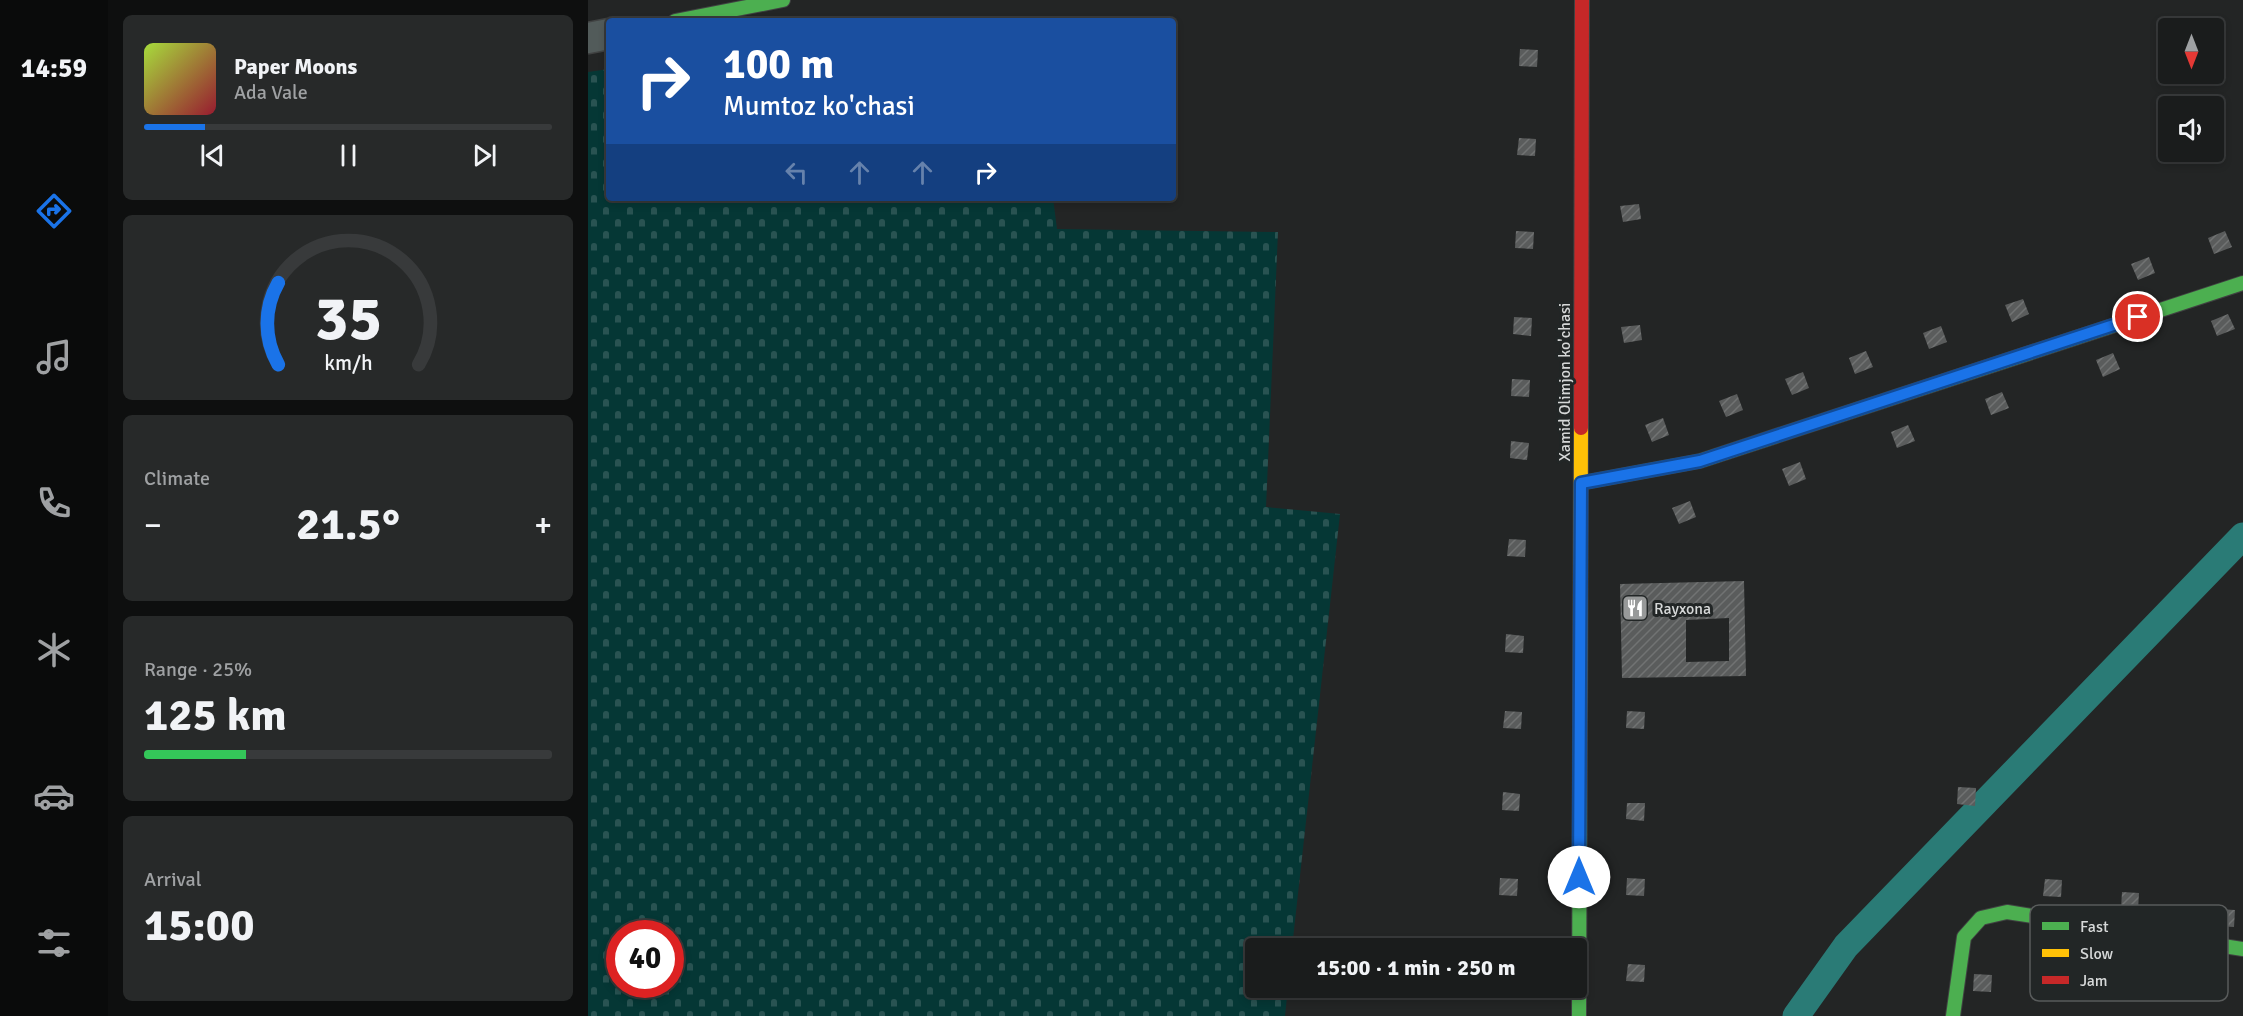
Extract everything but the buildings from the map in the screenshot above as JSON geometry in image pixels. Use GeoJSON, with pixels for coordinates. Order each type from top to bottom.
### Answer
{"type":"FeatureCollection","features":[{"type":"Feature","properties":{"kind":"street"},"geometry":{"type":"LineString","coordinates":[[690,18],[783,0]]}},
{"type":"Feature","properties":{"kind":"street","name":"Xamid Olimjon ko'chasi"},"geometry":{"type":"LineString","coordinates":[[1579,1016],[1582,0]]}},
{"type":"Feature","properties":{"kind":"street"},"geometry":{"type":"LineString","coordinates":[[588,38],[606,35]]}},
{"type":"Feature","properties":{"kind":"street"},"geometry":{"type":"LineString","coordinates":[[1581,483],[1700,461],[2243,283]]}},
{"type":"Feature","properties":{"kind":"street"},"geometry":{"type":"LineString","coordinates":[[1953,1016],[1965,937],[1981,918],[2007,912],[2030,916]]}},
{"type":"Feature","properties":{"kind":"street"},"geometry":{"type":"LineString","coordinates":[[2228,947],[2243,949]]}},
{"type":"Feature","properties":{"kind":"green space"},"geometry":{"type":"Polygon","coordinates":[[[606,69],[606,201],[1053,201],[1057,229],[1278,232],[1266,507],[1340,514],[1293,938],[1245,938],[1245,998],[1287,998],[1285,1016],[588,1016],[588,72],[606,69]]]}},
{"type":"Feature","properties":{"kind":"waterway"},"geometry":{"type":"LineString","coordinates":[[1796,1016],[1846,946],[2243,536]]}},
{"type":"Feature","properties":{"kind":"traffic: fast"},"geometry":{"type":"LineString","coordinates":[[690,18],[783,0]]}},
{"type":"Feature","properties":{"kind":"traffic: fast"},"geometry":{"type":"LineString","coordinates":[[1581,483],[1700,461],[2243,283]]}},
{"type":"Feature","properties":{"kind":"traffic: fast"},"geometry":{"type":"LineString","coordinates":[[1579,1016],[1580,725]]}},
{"type":"Feature","properties":{"kind":"traffic: fast"},"geometry":{"type":"LineString","coordinates":[[1953,1016],[1964,937],[1981,918],[2007,912],[2030,916]]}},
{"type":"Feature","properties":{"kind":"traffic: fast"},"geometry":{"type":"LineString","coordinates":[[2228,947],[2243,949]]}},
{"type":"Feature","properties":{"kind":"traffic: slow"},"geometry":{"type":"LineString","coordinates":[[1580,725],[1581,428]]}},
{"type":"Feature","properties":{"kind":"traffic: jam"},"geometry":{"type":"LineString","coordinates":[[1581,428],[1582,0]]}},
{"type":"Feature","properties":{"kind":"place","name":"Rayxona"},"geometry":{"type":"Point","coordinates":[1635,608]}},
{"type":"Feature","properties":{"kind":"route"},"geometry":{"type":"LineString","coordinates":[[1579,877],[1581,483],[1700,461],[2138,317]]}}]}
